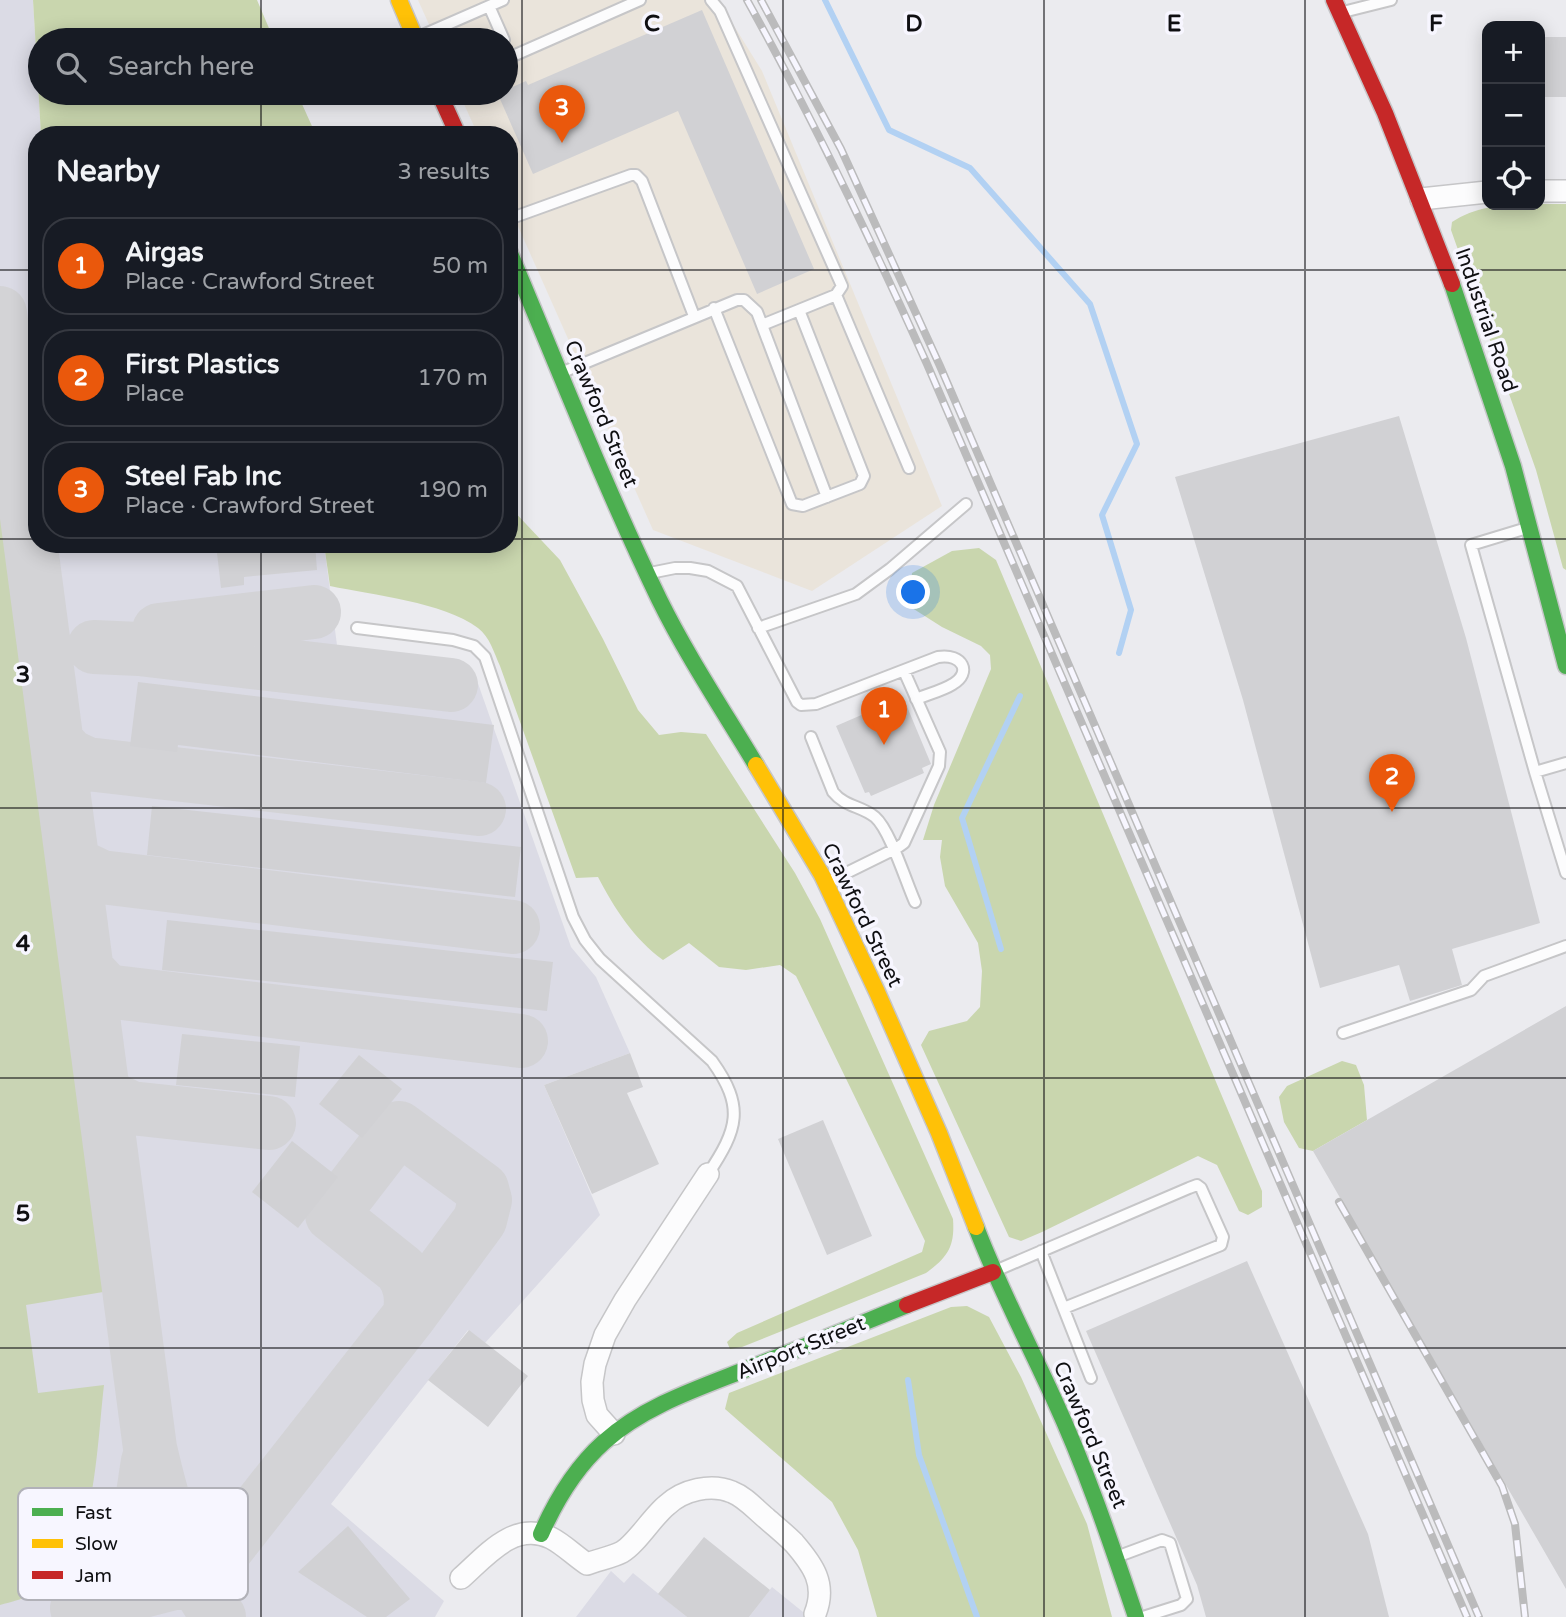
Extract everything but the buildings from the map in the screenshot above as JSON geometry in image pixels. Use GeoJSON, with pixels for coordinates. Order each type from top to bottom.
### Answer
{"type":"FeatureCollection","features":[{"type":"Feature","properties":{"kind":"main road"},"geometry":{"type":"LineString","coordinates":[[399,0],[411,28]]}},
{"type":"Feature","properties":{"kind":"main road","name":"Industrial Road"},"geometry":{"type":"LineString","coordinates":[[1337,7],[1359,50],[1420,200],[1484,376],[1551,588],[1566,666]]}},
{"type":"Feature","properties":{"kind":"main road"},"geometry":{"type":"LineString","coordinates":[[444,105],[454,126]]}},
{"type":"Feature","properties":{"kind":"main road","name":"Crawford Street"},"geometry":{"type":"LineString","coordinates":[[518,273],[648,574],[695,664],[760,768],[826,883],[939,1133],[993,1272],[1054,1399],[1116,1557],[1136,1617]]}},
{"type":"Feature","properties":{"kind":"main road","name":"Airport Street"},"geometry":{"type":"LineString","coordinates":[[541,1534],[549,1514],[564,1490],[593,1455],[614,1434],[638,1417],[674,1399],[993,1272]]}},
{"type":"Feature","properties":{"kind":"street"},"geometry":{"type":"LineString","coordinates":[[1545,191],[1566,191]]}},
{"type":"Feature","properties":{"kind":"street"},"geometry":{"type":"LineString","coordinates":[[1420,200],[1482,193]]}},
{"type":"Feature","properties":{"kind":"street"},"geometry":{"type":"LineString","coordinates":[[614,1434],[597,1415],[593,1401],[595,1364],[605,1335],[708,1174]]}},
{"type":"Feature","properties":{"kind":"street"},"geometry":{"type":"LineString","coordinates":[[461,1578],[503,1540],[523,1533],[541,1534],[554,1539],[587,1564],[623,1551],[667,1504],[680,1496],[698,1489],[714,1488],[744,1499],[790,1539],[815,1569],[820,1594],[815,1616]]}},
{"type":"Feature","properties":{"kind":"lane"},"geometry":{"type":"LineString","coordinates":[[440,28],[503,0]]}},
{"type":"Feature","properties":{"kind":"lane"},"geometry":{"type":"LineString","coordinates":[[518,54],[640,0]]}},
{"type":"Feature","properties":{"kind":"lane"},"geometry":{"type":"LineString","coordinates":[[711,0],[720,11],[842,286],[836,295],[762,325]]}},
{"type":"Feature","properties":{"kind":"lane"},"geometry":{"type":"LineString","coordinates":[[1337,7],[1391,0]]}},
{"type":"Feature","properties":{"kind":"lane"},"geometry":{"type":"LineString","coordinates":[[489,6],[499,28]]}},
{"type":"Feature","properties":{"kind":"lane"},"geometry":{"type":"LineString","coordinates":[[518,216],[636,175],[642,181],[694,316]]}},
{"type":"Feature","properties":{"kind":"lane"},"geometry":{"type":"LineString","coordinates":[[836,295],[909,468]]}},
{"type":"Feature","properties":{"kind":"lane"},"geometry":{"type":"LineString","coordinates":[[560,373],[694,316],[737,300],[744,300],[757,312],[827,497]]}},
{"type":"Feature","properties":{"kind":"lane"},"geometry":{"type":"LineString","coordinates":[[714,309],[792,503],[803,506],[860,484],[864,476],[799,310]]}},
{"type":"Feature","properties":{"kind":"lane"},"geometry":{"type":"LineString","coordinates":[[758,628],[856,594],[967,504]]}},
{"type":"Feature","properties":{"kind":"lane"},"geometry":{"type":"LineString","coordinates":[[1530,527],[1471,545],[1566,873]]}},
{"type":"Feature","properties":{"kind":"lane"},"geometry":{"type":"LineString","coordinates":[[648,574],[675,568],[690,568],[708,571],[737,586],[797,702],[801,705],[816,704],[939,657],[951,655],[958,658],[962,664],[960,677],[954,684],[916,699]]}},
{"type":"Feature","properties":{"kind":"lane"},"geometry":{"type":"LineString","coordinates":[[357,628],[453,640],[474,646],[485,657],[573,917],[584,940],[600,959],[712,1060],[726,1080],[732,1097],[733,1129],[727,1145],[708,1174]]}},
{"type":"Feature","properties":{"kind":"lane"},"geometry":{"type":"LineString","coordinates":[[826,883],[893,850],[907,838],[940,759],[940,752],[904,671]]}},
{"type":"Feature","properties":{"kind":"lane"},"geometry":{"type":"LineString","coordinates":[[811,737],[833,792],[845,804],[877,818],[883,825],[915,902]]}},
{"type":"Feature","properties":{"kind":"lane"},"geometry":{"type":"LineString","coordinates":[[1535,772],[1566,763]]}},
{"type":"Feature","properties":{"kind":"lane"},"geometry":{"type":"LineString","coordinates":[[1343,1033],[1471,990],[1484,976],[1566,946]]}},
{"type":"Feature","properties":{"kind":"lane"},"geometry":{"type":"LineString","coordinates":[[993,1272],[1197,1185],[1204,1193],[1223,1237],[1222,1245],[1064,1308]]}},
{"type":"Feature","properties":{"kind":"lane"},"geometry":{"type":"LineString","coordinates":[[1041,1251],[1091,1378]]}},
{"type":"Feature","properties":{"kind":"lane"},"geometry":{"type":"LineString","coordinates":[[1116,1557],[1162,1540],[1171,1543],[1187,1599],[1181,1605],[1143,1617]]}},
{"type":"Feature","properties":{"kind":"shaded area"},"geometry":{"type":"Polygon","coordinates":[[[0,0],[33,0],[35,28],[28,28],[28,105],[39,105],[40,126],[28,126],[28,553],[325,553],[338,653],[456,662],[467,668],[475,675],[571,947],[596,977],[630,1053],[544,1085],[600,1215],[485,1343],[468,1330],[331,1504],[444,1601],[435,1617],[0,1617],[0,0]]]}},
{"type":"Feature","properties":{"kind":"shaded area"},"geometry":{"type":"Polygon","coordinates":[[[418,0],[718,0],[762,71],[942,506],[812,591],[653,530],[518,226],[518,126],[474,126],[464,105],[518,105],[518,28],[431,28],[418,0]]]}},
{"type":"Feature","properties":{"kind":"shaded area"},"geometry":{"type":"Polygon","coordinates":[[[611,1571],[624,1583],[633,1573],[687,1617],[576,1617],[611,1571]]]}},
{"type":"Feature","properties":{"kind":"shaded area"},"geometry":{"type":"Polygon","coordinates":[[[772,1587],[803,1612],[826,1617],[749,1617],[772,1587]]]}},
{"type":"Feature","properties":{"kind":"green space"},"geometry":{"type":"Polygon","coordinates":[[[33,0],[257,0],[269,28],[35,28],[33,0]]]}},
{"type":"Feature","properties":{"kind":"green space"},"geometry":{"type":"Polygon","coordinates":[[[39,105],[302,105],[312,126],[40,126],[39,105]]]}},
{"type":"Feature","properties":{"kind":"green space"},"geometry":{"type":"Polygon","coordinates":[[[1545,204],[1566,204],[1566,570],[1563,568],[1536,470],[1451,230],[1452,222],[1479,210],[1545,210],[1545,204]]]}},
{"type":"Feature","properties":{"kind":"green space"},"geometry":{"type":"Polygon","coordinates":[[[0,506],[103,1292],[26,1305],[38,1393],[104,1385],[92,1488],[18,1488],[18,1600],[0,1605],[0,506]]]}},
{"type":"Feature","properties":{"kind":"green space"},"geometry":{"type":"Polygon","coordinates":[[[518,516],[560,560],[638,710],[659,735],[681,732],[706,734],[795,873],[820,919],[953,1219],[951,1244],[940,1262],[926,1273],[742,1347],[730,1349],[727,1342],[737,1333],[922,1252],[925,1241],[796,976],[780,965],[746,970],[719,967],[689,943],[663,960],[653,952],[626,922],[598,877],[576,878],[500,666],[486,636],[463,619],[446,612],[386,596],[330,586],[325,553],[518,553],[518,516]]]}},
{"type":"Feature","properties":{"kind":"green space"},"geometry":{"type":"Polygon","coordinates":[[[979,548],[996,560],[1262,1191],[1262,1207],[1248,1215],[1239,1211],[1217,1165],[1198,1156],[1021,1241],[1009,1237],[921,1045],[929,1031],[967,1021],[980,1007],[982,971],[978,943],[945,886],[940,857],[942,840],[923,840],[934,805],[991,669],[990,655],[981,646],[942,627],[909,606],[912,573],[952,551],[979,548]]]}},
{"type":"Feature","properties":{"kind":"green space"},"geometry":{"type":"Polygon","coordinates":[[[1342,1061],[1356,1065],[1364,1085],[1367,1120],[1313,1151],[1299,1148],[1284,1122],[1279,1097],[1287,1086],[1342,1061]]]}},
{"type":"Feature","properties":{"kind":"green space"},"geometry":{"type":"Polygon","coordinates":[[[967,1306],[989,1317],[1021,1377],[1087,1524],[1112,1617],[877,1617],[858,1550],[832,1502],[725,1409],[729,1393],[951,1307],[967,1306]]]}},
{"type":"Feature","properties":{"kind":"waterway"},"geometry":{"type":"LineString","coordinates":[[825,0],[889,130],[970,168],[1090,304],[1137,444],[1102,515],[1131,610],[1119,653]]}},
{"type":"Feature","properties":{"kind":"waterway"},"geometry":{"type":"LineString","coordinates":[[1001,949],[962,818],[1020,696]]}},
{"type":"Feature","properties":{"kind":"waterway"},"geometry":{"type":"LineString","coordinates":[[908,1380],[919,1455],[977,1617]]}},
{"type":"Feature","properties":{"kind":"taxiway"},"geometry":{"type":"LineString","coordinates":[[0,313],[28,525]]}},
{"type":"Feature","properties":{"kind":"taxiway"},"geometry":{"type":"LineString","coordinates":[[32,553],[150,1448],[160,1488]]}},
{"type":"Feature","properties":{"kind":"taxiway"},"geometry":{"type":"LineString","coordinates":[[159,630],[314,612]]}},
{"type":"Feature","properties":{"kind":"taxiway"},"geometry":{"type":"LineString","coordinates":[[94,647],[139,649],[451,685]]}},
{"type":"Feature","properties":{"kind":"taxiway"},"geometry":{"type":"LineString","coordinates":[[57,742],[70,756],[87,764],[479,809]]}},
{"type":"Feature","properties":{"kind":"taxiway"},"geometry":{"type":"LineString","coordinates":[[73,859],[80,867],[101,877],[513,927]]}},
{"type":"Feature","properties":{"kind":"taxiway"},"geometry":{"type":"LineString","coordinates":[[88,971],[104,988],[114,992],[521,1041]]}},
{"type":"Feature","properties":{"kind":"taxiway"},"geometry":{"type":"LineString","coordinates":[[103,1088],[112,1099],[131,1108],[269,1123]]}},
{"type":"Feature","properties":{"kind":"taxiway"},"geometry":{"type":"LineString","coordinates":[[399,1128],[482,1189],[485,1200],[480,1220],[410,1315],[410,1291],[401,1270],[332,1215],[399,1128]]}},
{"type":"Feature","properties":{"kind":"taxiway"},"geometry":{"type":"LineString","coordinates":[[248,1521],[410,1315]]}},
{"type":"Feature","properties":{"kind":"taxiway"},"geometry":{"type":"LineString","coordinates":[[144,1488],[148,1461]]}},
{"type":"Feature","properties":{"kind":"taxiway"},"geometry":{"type":"LineString","coordinates":[[79,1607],[91,1600]]}},
{"type":"Feature","properties":{"kind":"taxiway"},"geometry":{"type":"LineString","coordinates":[[77,1608],[108,1600]]}},
{"type":"Feature","properties":{"kind":"taxiway"},"geometry":{"type":"LineString","coordinates":[[206,1600],[219,1617]]}},
{"type":"Feature","properties":{"kind":"railway"},"geometry":{"type":"LineString","coordinates":[[747,0],[841,180],[927,364],[1467,1617]]}},
{"type":"Feature","properties":{"kind":"railway"},"geometry":{"type":"LineString","coordinates":[[761,0],[841,149],[940,366],[1479,1617]]}},
{"type":"Feature","properties":{"kind":"railway"},"geometry":{"type":"LineString","coordinates":[[1339,1202],[1502,1486],[1515,1524],[1525,1617]]}},
{"type":"Feature","properties":{"kind":"traffic: fast"},"geometry":{"type":"LineString","coordinates":[[518,273],[600,469],[659,599],[693,662],[756,765]]}},
{"type":"Feature","properties":{"kind":"traffic: fast"},"geometry":{"type":"LineString","coordinates":[[1452,284],[1513,466],[1566,666]]}},
{"type":"Feature","properties":{"kind":"traffic: fast"},"geometry":{"type":"LineString","coordinates":[[976,1227],[1076,1451],[1136,1617]]}},
{"type":"Feature","properties":{"kind":"traffic: fast"},"geometry":{"type":"LineString","coordinates":[[541,1534],[560,1497],[584,1462],[604,1442],[637,1417],[694,1390],[907,1305]]}},
{"type":"Feature","properties":{"kind":"traffic: slow"},"geometry":{"type":"LineString","coordinates":[[399,0],[411,28]]}},
{"type":"Feature","properties":{"kind":"traffic: slow"},"geometry":{"type":"LineString","coordinates":[[756,765],[822,875],[939,1133],[976,1227]]}},
{"type":"Feature","properties":{"kind":"traffic: jam"},"geometry":{"type":"LineString","coordinates":[[1334,0],[1385,113],[1452,284]]}},
{"type":"Feature","properties":{"kind":"traffic: jam"},"geometry":{"type":"LineString","coordinates":[[444,105],[454,126]]}},
{"type":"Feature","properties":{"kind":"traffic: jam"},"geometry":{"type":"LineString","coordinates":[[907,1305],[993,1272]]}},
{"type":"Feature","properties":{"kind":"place","name":"Steel Fab Inc"},"geometry":{"type":"Point","coordinates":[562,143]}},
{"type":"Feature","properties":{"kind":"place","name":"Airgas"},"geometry":{"type":"Point","coordinates":[884,745]}},
{"type":"Feature","properties":{"kind":"place","name":"First Plastics"},"geometry":{"type":"Point","coordinates":[1392,812]}}]}
